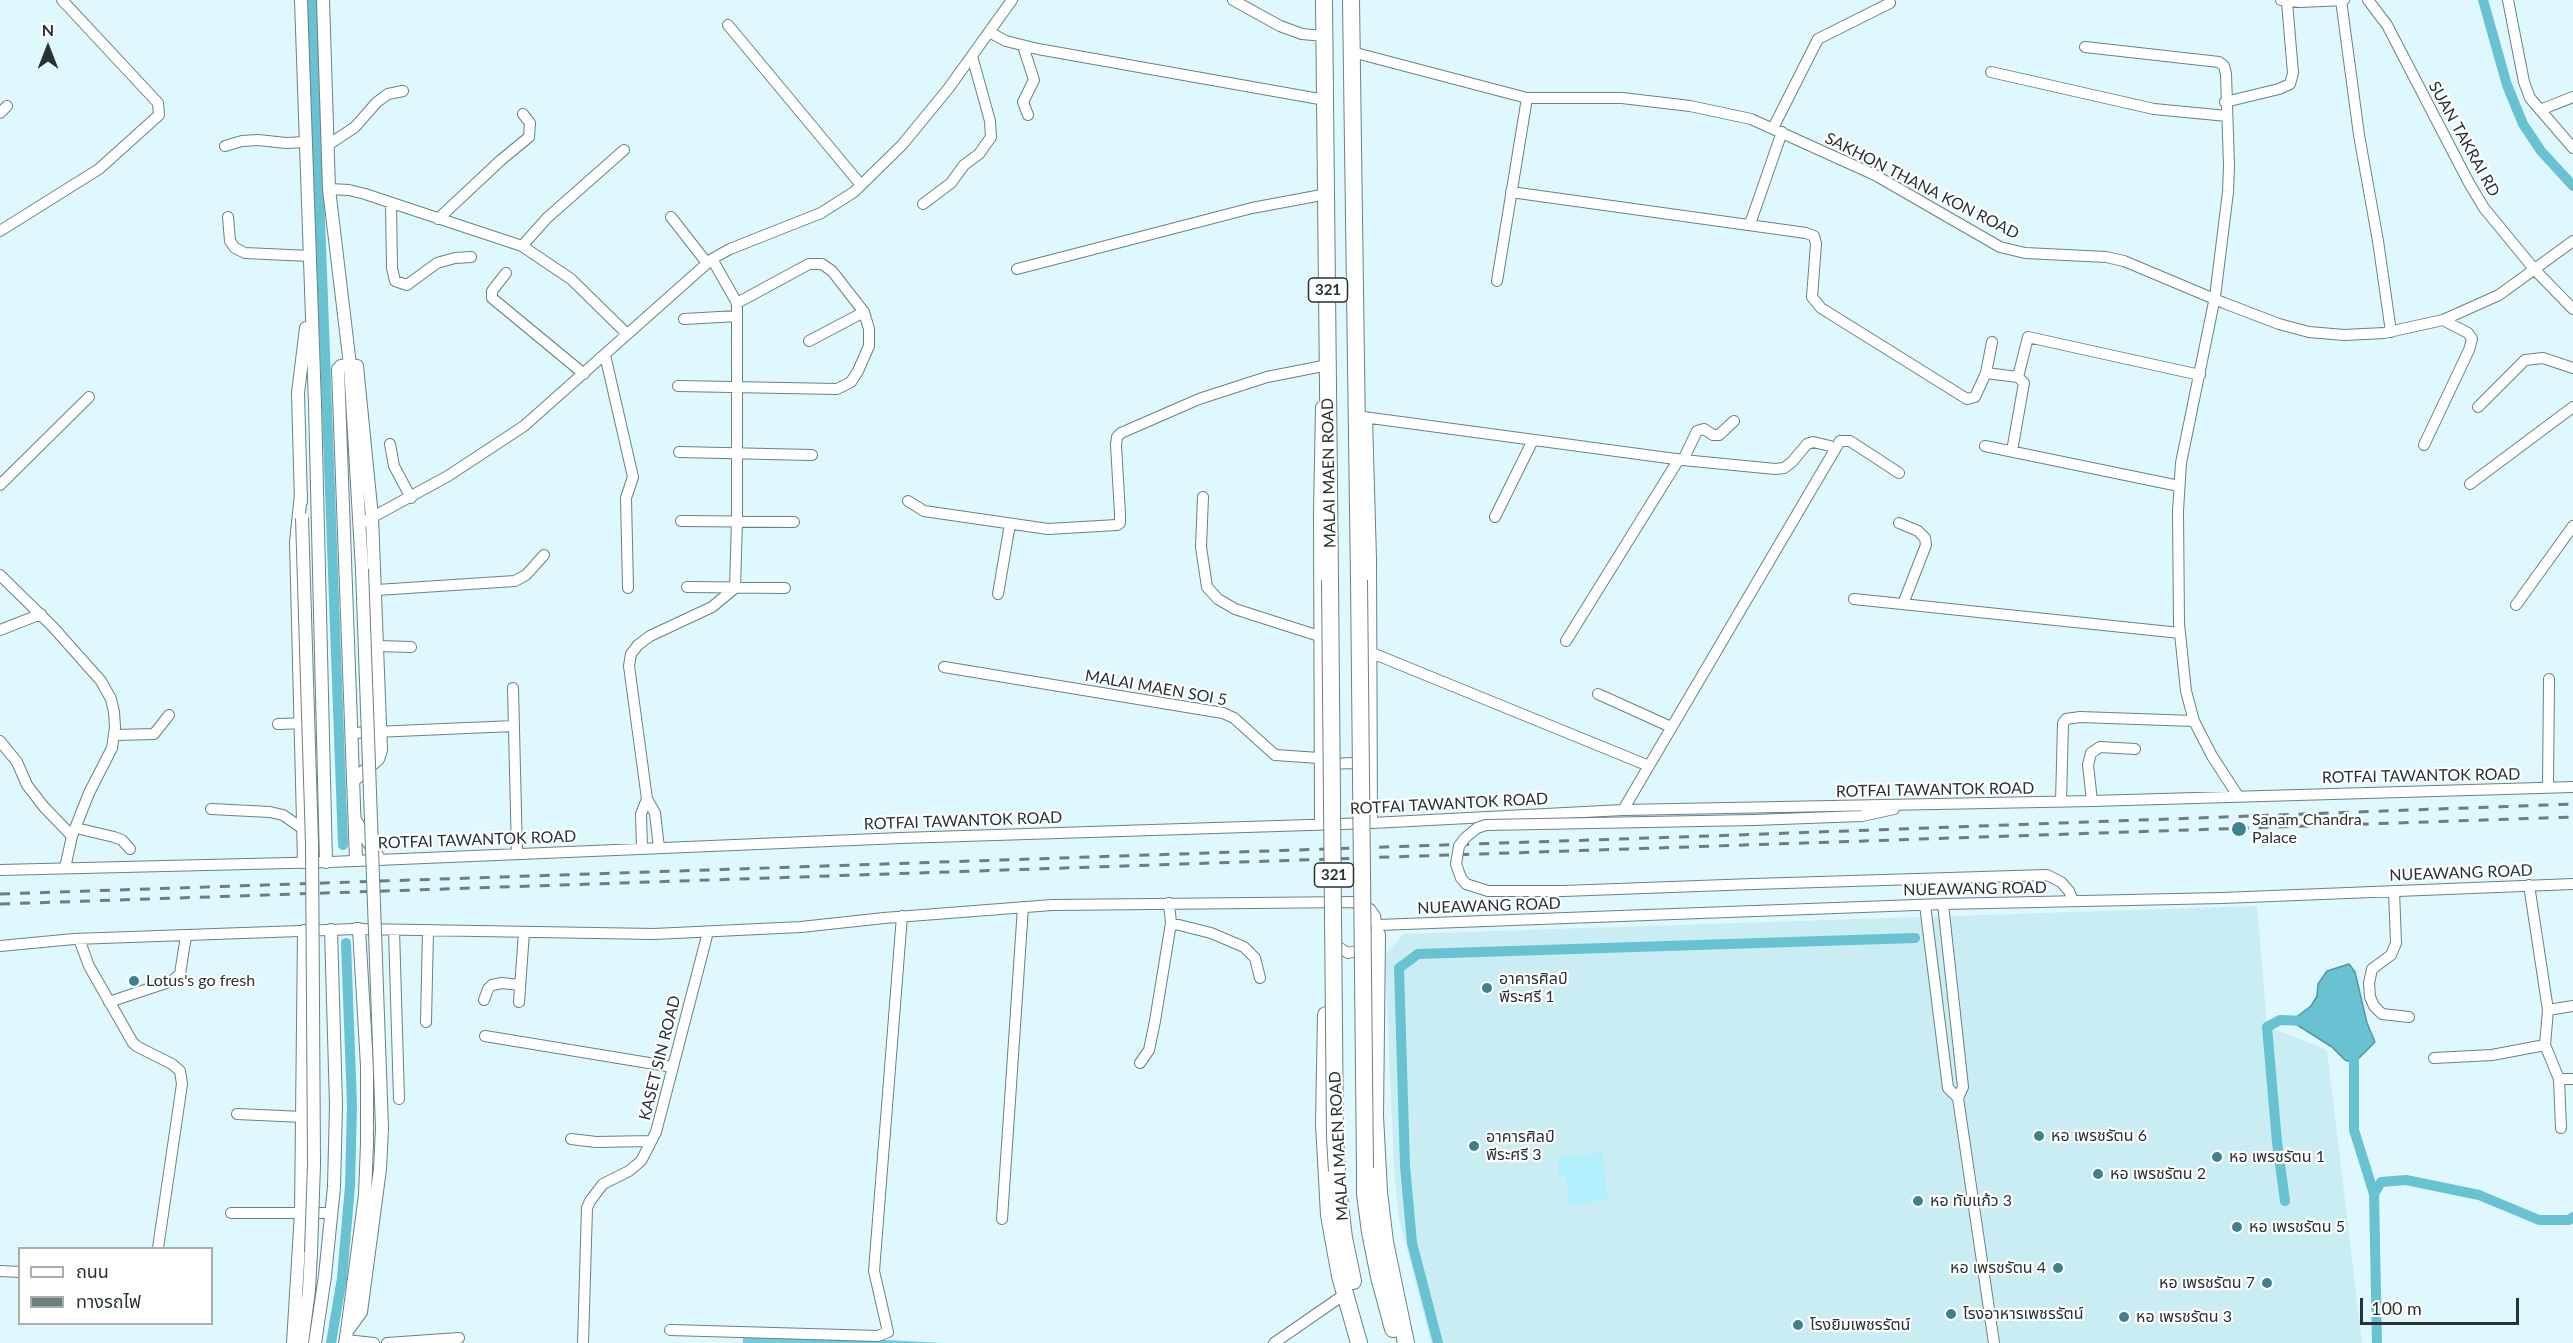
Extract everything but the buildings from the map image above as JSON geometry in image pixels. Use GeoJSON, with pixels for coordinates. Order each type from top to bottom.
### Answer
{"type":"FeatureCollection","features":[{"type":"Feature","properties":{"kind":"highway","name":"MALAI MAEN ROAD"},"geometry":{"type":"LineString","coordinates":[[1324,0],[1335,1138],[1344,1238],[1369,1343]]}},
{"type":"Feature","properties":{"kind":"highway","name":"MALAI MAEN ROAD"},"geometry":{"type":"LineString","coordinates":[[1351,0],[1361,417],[1359,580],[1365,1194],[1379,1277],[1397,1343]]}},
{"type":"Feature","properties":{"kind":"highway"},"geometry":{"type":"LineString","coordinates":[[1327,903],[1324,1124],[1327,1190],[1333,1240],[1359,1343]]}},
{"type":"Feature","properties":{"kind":"highway"},"geometry":{"type":"LineString","coordinates":[[1377,930],[1375,1116],[1378,1184],[1385,1242],[1406,1343]]}},
{"type":"Feature","properties":{"kind":"street"},"geometry":{"type":"LineString","coordinates":[[0,231],[99,169],[159,115],[158,103],[62,0]]}},
{"type":"Feature","properties":{"kind":"street"},"geometry":{"type":"LineString","coordinates":[[301,0],[326,862]]}},
{"type":"Feature","properties":{"kind":"street"},"geometry":{"type":"LineString","coordinates":[[323,0],[329,189],[350,365],[360,524],[382,1128],[380,1169],[362,1312],[346,1338]]}},
{"type":"Feature","properties":{"kind":"street"},"geometry":{"type":"LineString","coordinates":[[360,524],[411,498],[509,437],[584,374],[709,261],[730,249],[838,204],[902,145],[972,56],[1012,0]]}},
{"type":"Feature","properties":{"kind":"street"},"geometry":{"type":"LineString","coordinates":[[1233,0],[1280,26],[1302,34],[1324,36]]}},
{"type":"Feature","properties":{"kind":"street"},"geometry":{"type":"LineString","coordinates":[[2225,102],[2280,89],[2290,84],[2293,73],[2284,1],[2342,0],[2359,135],[2391,332]]}},
{"type":"Feature","properties":{"kind":"street","name":"SUAN TAKRAI RD"},"geometry":{"type":"LineString","coordinates":[[2368,0],[2387,25],[2484,208],[2535,270],[2573,309]]}},
{"type":"Feature","properties":{"kind":"street"},"geometry":{"type":"LineString","coordinates":[[2508,0],[2524,82],[2530,98],[2573,148]]}},
{"type":"Feature","properties":{"kind":"street"},"geometry":{"type":"LineString","coordinates":[[1750,224],[1777,130],[1818,39],[1890,3]]}},
{"type":"Feature","properties":{"kind":"street"},"geometry":{"type":"LineString","coordinates":[[728,25],[861,185]]}},
{"type":"Feature","properties":{"kind":"street"},"geometry":{"type":"LineString","coordinates":[[989,32],[1006,41],[1023,46],[1325,100]]}},
{"type":"Feature","properties":{"kind":"street"},"geometry":{"type":"LineString","coordinates":[[1023,46],[1034,81],[1023,102],[1028,115]]}},
{"type":"Feature","properties":{"kind":"street"},"geometry":{"type":"LineString","coordinates":[[2085,47],[2219,62],[2224,66],[2226,74],[2228,184],[2215,297],[2181,463],[2179,486],[2180,633],[2186,691],[2194,721],[2212,756],[2238,796]]}},
{"type":"Feature","properties":{"kind":"street","name":"SAKHON THANA KON ROAD"},"geometry":{"type":"LineString","coordinates":[[1352,52],[1527,98],[1622,98],[1728,112],[1777,130],[1875,175],[2000,247],[2025,253],[2106,257],[2124,261],[2280,324],[2309,332],[2344,335],[2391,332],[2443,320],[2499,295],[2573,241]]}},
{"type":"Feature","properties":{"kind":"street"},"geometry":{"type":"LineString","coordinates":[[923,204],[951,183],[964,165],[979,154],[991,137],[990,121],[972,56]]}},
{"type":"Feature","properties":{"kind":"street"},"geometry":{"type":"LineString","coordinates":[[1991,72],[2154,109],[2227,116]]}},
{"type":"Feature","properties":{"kind":"street"},"geometry":{"type":"LineString","coordinates":[[328,145],[355,127],[377,102],[388,94],[403,91]]}},
{"type":"Feature","properties":{"kind":"street"},"geometry":{"type":"LineString","coordinates":[[2540,110],[2573,97]]}},
{"type":"Feature","properties":{"kind":"street"},"geometry":{"type":"LineString","coordinates":[[1497,281],[1527,98]]}},
{"type":"Feature","properties":{"kind":"street"},"geometry":{"type":"LineString","coordinates":[[438,219],[474,184],[529,137],[530,123],[523,114]]}},
{"type":"Feature","properties":{"kind":"street"},"geometry":{"type":"LineString","coordinates":[[225,146],[242,141],[258,140],[286,143],[306,142]]}},
{"type":"Feature","properties":{"kind":"street"},"geometry":{"type":"LineString","coordinates":[[522,246],[547,218],[624,150]]}},
{"type":"Feature","properties":{"kind":"street"},"geometry":{"type":"LineString","coordinates":[[329,189],[350,190],[522,246],[571,279],[627,334]]}},
{"type":"Feature","properties":{"kind":"street"},"geometry":{"type":"LineString","coordinates":[[1511,192],[1750,224],[1814,236],[1812,297],[1821,308],[1968,399],[1975,397],[1986,374],[1992,342]]}},
{"type":"Feature","properties":{"kind":"street"},"geometry":{"type":"LineString","coordinates":[[1017,269],[1245,210],[1327,194]]}},
{"type":"Feature","properties":{"kind":"street"},"geometry":{"type":"LineString","coordinates":[[391,203],[392,268],[395,281],[407,285],[437,263],[471,257]]}},
{"type":"Feature","properties":{"kind":"street"},"geometry":{"type":"LineString","coordinates":[[228,217],[230,242],[235,248],[245,253],[310,256]]}},
{"type":"Feature","properties":{"kind":"street"},"geometry":{"type":"LineString","coordinates":[[659,848],[655,813],[647,799],[629,666],[631,654],[650,636],[712,607],[735,588],[737,520],[737,303],[709,261],[670,217]]}},
{"type":"Feature","properties":{"kind":"street"},"geometry":{"type":"LineString","coordinates":[[678,386],[837,389],[851,382],[858,371],[868,346],[869,328],[864,312],[832,271],[822,264],[809,264],[737,303]]}},
{"type":"Feature","properties":{"kind":"street"},"geometry":{"type":"LineString","coordinates":[[506,273],[492,291],[492,298],[584,374]]}},
{"type":"Feature","properties":{"kind":"street"},"geometry":{"type":"LineString","coordinates":[[302,1343],[309,1290],[314,1164],[312,844],[298,393],[311,292]]}},
{"type":"Feature","properties":{"kind":"street"},"geometry":{"type":"LineString","coordinates":[[809,341],[864,312]]}},
{"type":"Feature","properties":{"kind":"street"},"geometry":{"type":"LineString","coordinates":[[684,319],[737,316]]}},
{"type":"Feature","properties":{"kind":"street"},"geometry":{"type":"LineString","coordinates":[[2424,445],[2469,350],[2472,339],[2468,333],[2443,320]]}},
{"type":"Feature","properties":{"kind":"street"},"geometry":{"type":"LineString","coordinates":[[2018,377],[2026,341],[2031,336],[2200,375]]}},
{"type":"Feature","properties":{"kind":"street"},"geometry":{"type":"LineString","coordinates":[[347,339],[358,368],[372,517],[380,732],[378,759],[353,781]]}},
{"type":"Feature","properties":{"kind":"street"},"geometry":{"type":"LineString","coordinates":[[605,355],[633,477],[626,498],[628,588]]}},
{"type":"Feature","properties":{"kind":"street"},"geometry":{"type":"LineString","coordinates":[[2478,407],[2525,360],[2543,358],[2573,368]]}},
{"type":"Feature","properties":{"kind":"street"},"geometry":{"type":"LineString","coordinates":[[350,365],[341,366],[339,369],[356,860]]}},
{"type":"Feature","properties":{"kind":"street"},"geometry":{"type":"LineString","coordinates":[[908,501],[914,507],[924,511],[1056,530],[1117,525],[1120,523],[1120,514],[1116,445],[1117,437],[1121,434],[1199,399],[1267,377],[1328,370],[1323,388],[1319,432],[1320,825]]}},
{"type":"Feature","properties":{"kind":"street"},"geometry":{"type":"LineString","coordinates":[[1986,374],[2018,377],[2024,383],[2012,451]]}},
{"type":"Feature","properties":{"kind":"street"},"geometry":{"type":"LineString","coordinates":[[0,485],[88,397]]}},
{"type":"Feature","properties":{"kind":"street"},"geometry":{"type":"LineString","coordinates":[[2470,483],[2573,407]]}},
{"type":"Feature","properties":{"kind":"street"},"geometry":{"type":"LineString","coordinates":[[1372,823],[1372,653],[1361,417],[1775,469],[1792,462],[1807,444],[1813,442],[1830,446]]}},
{"type":"Feature","properties":{"kind":"street"},"geometry":{"type":"LineString","coordinates":[[1566,641],[1697,431],[1704,429],[1713,435],[1719,435],[1734,421]]}},
{"type":"Feature","properties":{"kind":"street"},"geometry":{"type":"LineString","coordinates":[[1495,517],[1533,440]]}},
{"type":"Feature","properties":{"kind":"street"},"geometry":{"type":"LineString","coordinates":[[1623,810],[1840,441],[1850,441],[1899,473]]}},
{"type":"Feature","properties":{"kind":"street"},"geometry":{"type":"LineString","coordinates":[[390,444],[394,466],[411,498]]}},
{"type":"Feature","properties":{"kind":"street"},"geometry":{"type":"LineString","coordinates":[[1985,446],[2179,486]]}},
{"type":"Feature","properties":{"kind":"street"},"geometry":{"type":"LineString","coordinates":[[680,452],[812,455]]}},
{"type":"Feature","properties":{"kind":"street"},"geometry":{"type":"LineString","coordinates":[[301,494],[296,542],[304,862]]}},
{"type":"Feature","properties":{"kind":"street"},"geometry":{"type":"LineString","coordinates":[[1203,497],[1201,546],[1207,587],[1218,599],[1235,609],[1319,636]]}},
{"type":"Feature","properties":{"kind":"street"},"geometry":{"type":"LineString","coordinates":[[681,521],[794,522]]}},
{"type":"Feature","properties":{"kind":"street"},"geometry":{"type":"LineString","coordinates":[[1899,523],[1918,531],[1925,538],[1926,545],[1903,604]]}},
{"type":"Feature","properties":{"kind":"street"},"geometry":{"type":"LineString","coordinates":[[998,594],[1010,524]]}},
{"type":"Feature","properties":{"kind":"street"},"geometry":{"type":"LineString","coordinates":[[2516,605],[2573,526]]}},
{"type":"Feature","properties":{"kind":"street"},"geometry":{"type":"LineString","coordinates":[[376,590],[515,581],[526,575],[544,555]]}},
{"type":"Feature","properties":{"kind":"street"},"geometry":{"type":"LineString","coordinates":[[0,575],[40,614],[101,681],[111,699],[114,712],[115,735],[112,748],[89,793],[74,832],[65,868]]}},
{"type":"Feature","properties":{"kind":"street"},"geometry":{"type":"LineString","coordinates":[[687,587],[785,588]]}},
{"type":"Feature","properties":{"kind":"street"},"geometry":{"type":"LineString","coordinates":[[1854,599],[2180,633]]}},
{"type":"Feature","properties":{"kind":"street"},"geometry":{"type":"LineString","coordinates":[[0,630],[40,614]]}},
{"type":"Feature","properties":{"kind":"street"},"geometry":{"type":"LineString","coordinates":[[378,646],[411,647]]}},
{"type":"Feature","properties":{"kind":"street"},"geometry":{"type":"LineString","coordinates":[[1372,653],[1649,766]]}},
{"type":"Feature","properties":{"kind":"street","name":"MALAI MAEN SOI 5"},"geometry":{"type":"LineString","coordinates":[[944,667],[1223,713],[1234,718],[1275,755],[1319,764],[1355,763],[1372,772]]}},
{"type":"Feature","properties":{"kind":"street"},"geometry":{"type":"LineString","coordinates":[[2548,788],[2549,679]]}},
{"type":"Feature","properties":{"kind":"street"},"geometry":{"type":"LineString","coordinates":[[513,688],[517,853]]}},
{"type":"Feature","properties":{"kind":"street"},"geometry":{"type":"LineString","coordinates":[[1598,694],[1671,727]]}},
{"type":"Feature","properties":{"kind":"street"},"geometry":{"type":"LineString","coordinates":[[115,735],[154,734],[169,715]]}},
{"type":"Feature","properties":{"kind":"street"},"geometry":{"type":"LineString","coordinates":[[2061,802],[2063,723],[2066,719],[2080,717],[2194,721]]}},
{"type":"Feature","properties":{"kind":"street"},"geometry":{"type":"LineString","coordinates":[[278,724],[322,724]]}},
{"type":"Feature","properties":{"kind":"street"},"geometry":{"type":"LineString","coordinates":[[351,733],[514,726]]}},
{"type":"Feature","properties":{"kind":"street"},"geometry":{"type":"LineString","coordinates":[[0,741],[17,762],[27,785],[44,807],[74,832],[114,837],[122,840],[130,849]]}},
{"type":"Feature","properties":{"kind":"street"},"geometry":{"type":"LineString","coordinates":[[2092,801],[2088,765],[2091,753],[2100,747],[2134,748]]}},
{"type":"Feature","properties":{"kind":"street","name":"ROTFAI TAWANTOK ROAD"},"geometry":{"type":"LineString","coordinates":[[0,870],[326,862],[642,848],[1372,823],[1623,810],[1902,806],[2573,787]]}},
{"type":"Feature","properties":{"kind":"street"},"geometry":{"type":"LineString","coordinates":[[642,848],[641,814],[647,799]]}},
{"type":"Feature","properties":{"kind":"street"},"geometry":{"type":"LineString","coordinates":[[1902,806],[1885,813],[1862,816],[1486,825],[1477,828],[1465,838],[1459,846],[1456,864],[1466,884],[1488,891],[1563,891],[2047,875],[2061,882],[2069,891],[2073,901]]}},
{"type":"Feature","properties":{"kind":"street"},"geometry":{"type":"LineString","coordinates":[[211,809],[270,812],[283,815],[303,832],[325,834]]}},
{"type":"Feature","properties":{"kind":"street"},"geometry":{"type":"LineString","coordinates":[[354,819],[379,859]]}},
{"type":"Feature","properties":{"kind":"street","name":"NUEAWANG ROAD"},"geometry":{"type":"LineString","coordinates":[[1377,930],[1943,904],[2573,884]]}},
{"type":"Feature","properties":{"kind":"street"},"geometry":{"type":"LineString","coordinates":[[2529,885],[2548,1010],[2545,1045],[2559,1079],[2561,1128]]}},
{"type":"Feature","properties":{"kind":"street"},"geometry":{"type":"LineString","coordinates":[[2394,891],[2396,942],[2391,955],[2372,969],[2368,983],[2374,1006],[2382,1014],[2409,1017]]}},
{"type":"Feature","properties":{"kind":"street","name":"321"},"geometry":{"type":"LineString","coordinates":[[1327,903],[1353,902],[1370,909],[1377,930]]}},
{"type":"Feature","properties":{"kind":"street"},"geometry":{"type":"LineString","coordinates":[[1140,1063],[1149,1050],[1171,923],[1169,903]]}},
{"type":"Feature","properties":{"kind":"street"},"geometry":{"type":"LineString","coordinates":[[0,946],[79,939],[358,929],[654,934],[801,927],[902,916],[1023,907],[1169,903],[1327,903]]}},
{"type":"Feature","properties":{"kind":"street"},"geometry":{"type":"LineString","coordinates":[[1943,904],[1963,1087],[1958,1098],[1994,1343]]}},
{"type":"Feature","properties":{"kind":"street"},"geometry":{"type":"LineString","coordinates":[[1925,905],[1948,1088],[1958,1098]]}},
{"type":"Feature","properties":{"kind":"street"},"geometry":{"type":"LineString","coordinates":[[1002,1219],[1023,907]]}},
{"type":"Feature","properties":{"kind":"street"},"geometry":{"type":"LineString","coordinates":[[670,1330],[878,1336],[888,1332],[874,1271],[902,916]]}},
{"type":"Feature","properties":{"kind":"street"},"geometry":{"type":"LineString","coordinates":[[1171,923],[1211,933],[1244,947],[1252,952],[1260,978]]}},
{"type":"Feature","properties":{"kind":"street"},"geometry":{"type":"LineString","coordinates":[[346,1338],[365,1195],[367,1144],[367,1066],[358,929]]}},
{"type":"Feature","properties":{"kind":"street"},"geometry":{"type":"LineString","coordinates":[[315,1343],[332,1213],[336,1105],[331,930]]}},
{"type":"Feature","properties":{"kind":"street"},"geometry":{"type":"LineString","coordinates":[[394,930],[393,977],[399,1099]]}},
{"type":"Feature","properties":{"kind":"street"},"geometry":{"type":"LineString","coordinates":[[426,1022],[428,930]]}},
{"type":"Feature","properties":{"kind":"street"},"geometry":{"type":"LineString","coordinates":[[1328,938],[1341,950],[1355,953],[1369,947],[1377,930]]}},
{"type":"Feature","properties":{"kind":"street"},"geometry":{"type":"LineString","coordinates":[[293,1343],[301,1213],[304,932]]}},
{"type":"Feature","properties":{"kind":"street"},"geometry":{"type":"LineString","coordinates":[[519,1002],[524,932]]}},
{"type":"Feature","properties":{"kind":"street","name":"KASET SIN ROAD"},"geometry":{"type":"LineString","coordinates":[[584,1343],[586,1214],[590,1201],[603,1184],[629,1171],[641,1161],[656,1132],[708,932]]}},
{"type":"Feature","properties":{"kind":"street"},"geometry":{"type":"LineString","coordinates":[[109,1002],[172,981],[180,974],[186,936]]}},
{"type":"Feature","properties":{"kind":"street"},"geometry":{"type":"LineString","coordinates":[[79,939],[89,966],[133,1043],[172,1064],[180,1071],[182,1084],[158,1247]]}},
{"type":"Feature","properties":{"kind":"street"},"geometry":{"type":"LineString","coordinates":[[484,1000],[492,985],[502,982],[520,985]]}},
{"type":"Feature","properties":{"kind":"street"},"geometry":{"type":"LineString","coordinates":[[2548,1010],[2573,1006]]}},
{"type":"Feature","properties":{"kind":"street"},"geometry":{"type":"LineString","coordinates":[[485,1036],[673,1067]]}},
{"type":"Feature","properties":{"kind":"street"},"geometry":{"type":"LineString","coordinates":[[2434,1058],[2492,1055],[2545,1045]]}},
{"type":"Feature","properties":{"kind":"street"},"geometry":{"type":"LineString","coordinates":[[2559,1079],[2573,1079]]}},
{"type":"Feature","properties":{"kind":"street"},"geometry":{"type":"LineString","coordinates":[[237,1114],[303,1117]]}},
{"type":"Feature","properties":{"kind":"street"},"geometry":{"type":"LineString","coordinates":[[571,1139],[596,1142],[651,1141]]}},
{"type":"Feature","properties":{"kind":"street"},"geometry":{"type":"LineString","coordinates":[[231,1213],[332,1213]]}},
{"type":"Feature","properties":{"kind":"street"},"geometry":{"type":"LineString","coordinates":[[0,1271],[18,1272]]}},
{"type":"Feature","properties":{"kind":"street"},"geometry":{"type":"LineString","coordinates":[[1274,1343],[1345,1294]]}},
{"type":"Feature","properties":{"kind":"street"},"geometry":{"type":"LineString","coordinates":[[346,1338],[374,1343]]}},
{"type":"Feature","properties":{"kind":"street"},"geometry":{"type":"LineString","coordinates":[[387,1343],[459,1338]]}},
{"type":"Feature","properties":{"kind":"shaded area"},"geometry":{"type":"Polygon","coordinates":[[[2257,906],[2267,1026],[2327,1050],[2362,1343],[1431,1343],[1399,1219],[1394,1169],[1385,955],[1403,934],[2257,906]]]}},
{"type":"Feature","properties":{"kind":"shaded area"},"geometry":{"type":"Polygon","coordinates":[[[2349,964],[2355,972],[2367,1023],[2375,1042],[2354,1063],[2345,1060],[2332,1047],[2291,1021],[2311,1006],[2317,996],[2318,984],[2327,971],[2349,964]]]}},
{"type":"Feature","properties":{"kind":"shaded area"},"geometry":{"type":"Polygon","coordinates":[[[1602,1152],[1608,1199],[1569,1206],[1566,1177],[1559,1176],[1557,1157],[1602,1152]]]}},
{"type":"Feature","properties":{"kind":"shaded area"},"geometry":{"type":"Polygon","coordinates":[[[743,1337],[886,1340],[943,1343],[743,1343],[743,1337]]]}},
{"type":"Feature","properties":{"kind":"waterway"},"geometry":{"type":"LineString","coordinates":[[312,0],[343,845]]}},
{"type":"Feature","properties":{"kind":"waterway"},"geometry":{"type":"LineString","coordinates":[[2483,0],[2507,85],[2523,124],[2541,151],[2573,186]]}},
{"type":"Feature","properties":{"kind":"waterway"},"geometry":{"type":"LineString","coordinates":[[1438,1343],[1412,1243],[1405,1166],[1399,968],[1418,954],[1915,938]]}},
{"type":"Feature","properties":{"kind":"waterway"},"geometry":{"type":"LineString","coordinates":[[331,1343],[342,1278],[350,1186],[352,1105],[346,943]]}},
{"type":"Feature","properties":{"kind":"waterway"},"geometry":{"type":"LineString","coordinates":[[2285,1201],[2277,1142],[2267,1027],[2280,1020],[2306,1021]]}},
{"type":"Feature","properties":{"kind":"waterway"},"geometry":{"type":"LineString","coordinates":[[2354,1050],[2354,1130],[2374,1194]]}},
{"type":"Feature","properties":{"kind":"waterway"},"geometry":{"type":"LineString","coordinates":[[2377,1343],[2374,1194],[2381,1182],[2406,1180],[2479,1195],[2539,1220],[2569,1220],[2573,1217]]}},
{"type":"Feature","properties":{"kind":"railway"},"geometry":{"type":"LineString","coordinates":[[0,894],[2573,804]]}},
{"type":"Feature","properties":{"kind":"railway"},"geometry":{"type":"LineString","coordinates":[[0,904],[2573,817]]}},
{"type":"Feature","properties":{"kind":"place","name":"Sanam Chandra Palace"},"geometry":{"type":"Point","coordinates":[2239,829]}},
{"type":"Feature","properties":{"kind":"place","name":"Lotus's go fresh"},"geometry":{"type":"Point","coordinates":[134,981]}},
{"type":"Feature","properties":{"kind":"place","name":"อาคารศิลป์ พีระศรี 1"},"geometry":{"type":"Point","coordinates":[1487,988]}},
{"type":"Feature","properties":{"kind":"place","name":"หอ เพรชรัตน 6"},"geometry":{"type":"Point","coordinates":[2039,1136]}},
{"type":"Feature","properties":{"kind":"place","name":"อาคารศิลป์ พีระศรี 3"},"geometry":{"type":"Point","coordinates":[1474,1146]}},
{"type":"Feature","properties":{"kind":"place","name":"หอ เพรชรัตน 1"},"geometry":{"type":"Point","coordinates":[2217,1157]}},
{"type":"Feature","properties":{"kind":"place","name":"หอ เพรชรัตน 2"},"geometry":{"type":"Point","coordinates":[2098,1174]}},
{"type":"Feature","properties":{"kind":"place","name":"หอ ทับแก้ว 3"},"geometry":{"type":"Point","coordinates":[1918,1201]}},
{"type":"Feature","properties":{"kind":"place","name":"หอ เพรชรัตน 5"},"geometry":{"type":"Point","coordinates":[2237,1227]}},
{"type":"Feature","properties":{"kind":"place","name":"หอ เพรชรัตน 4"},"geometry":{"type":"Point","coordinates":[2058,1268]}},
{"type":"Feature","properties":{"kind":"place","name":"หอ เพรชรัตน 7"},"geometry":{"type":"Point","coordinates":[2267,1283]}},
{"type":"Feature","properties":{"kind":"place","name":"โรงอาหารเพชรรัตน์"},"geometry":{"type":"Point","coordinates":[1951,1314]}},
{"type":"Feature","properties":{"kind":"place","name":"หอ เพรชรัตน 3"},"geometry":{"type":"Point","coordinates":[2124,1317]}},
{"type":"Feature","properties":{"kind":"place","name":"โรงยิมเพชรรัตน์"},"geometry":{"type":"Point","coordinates":[1798,1325]}}]}
